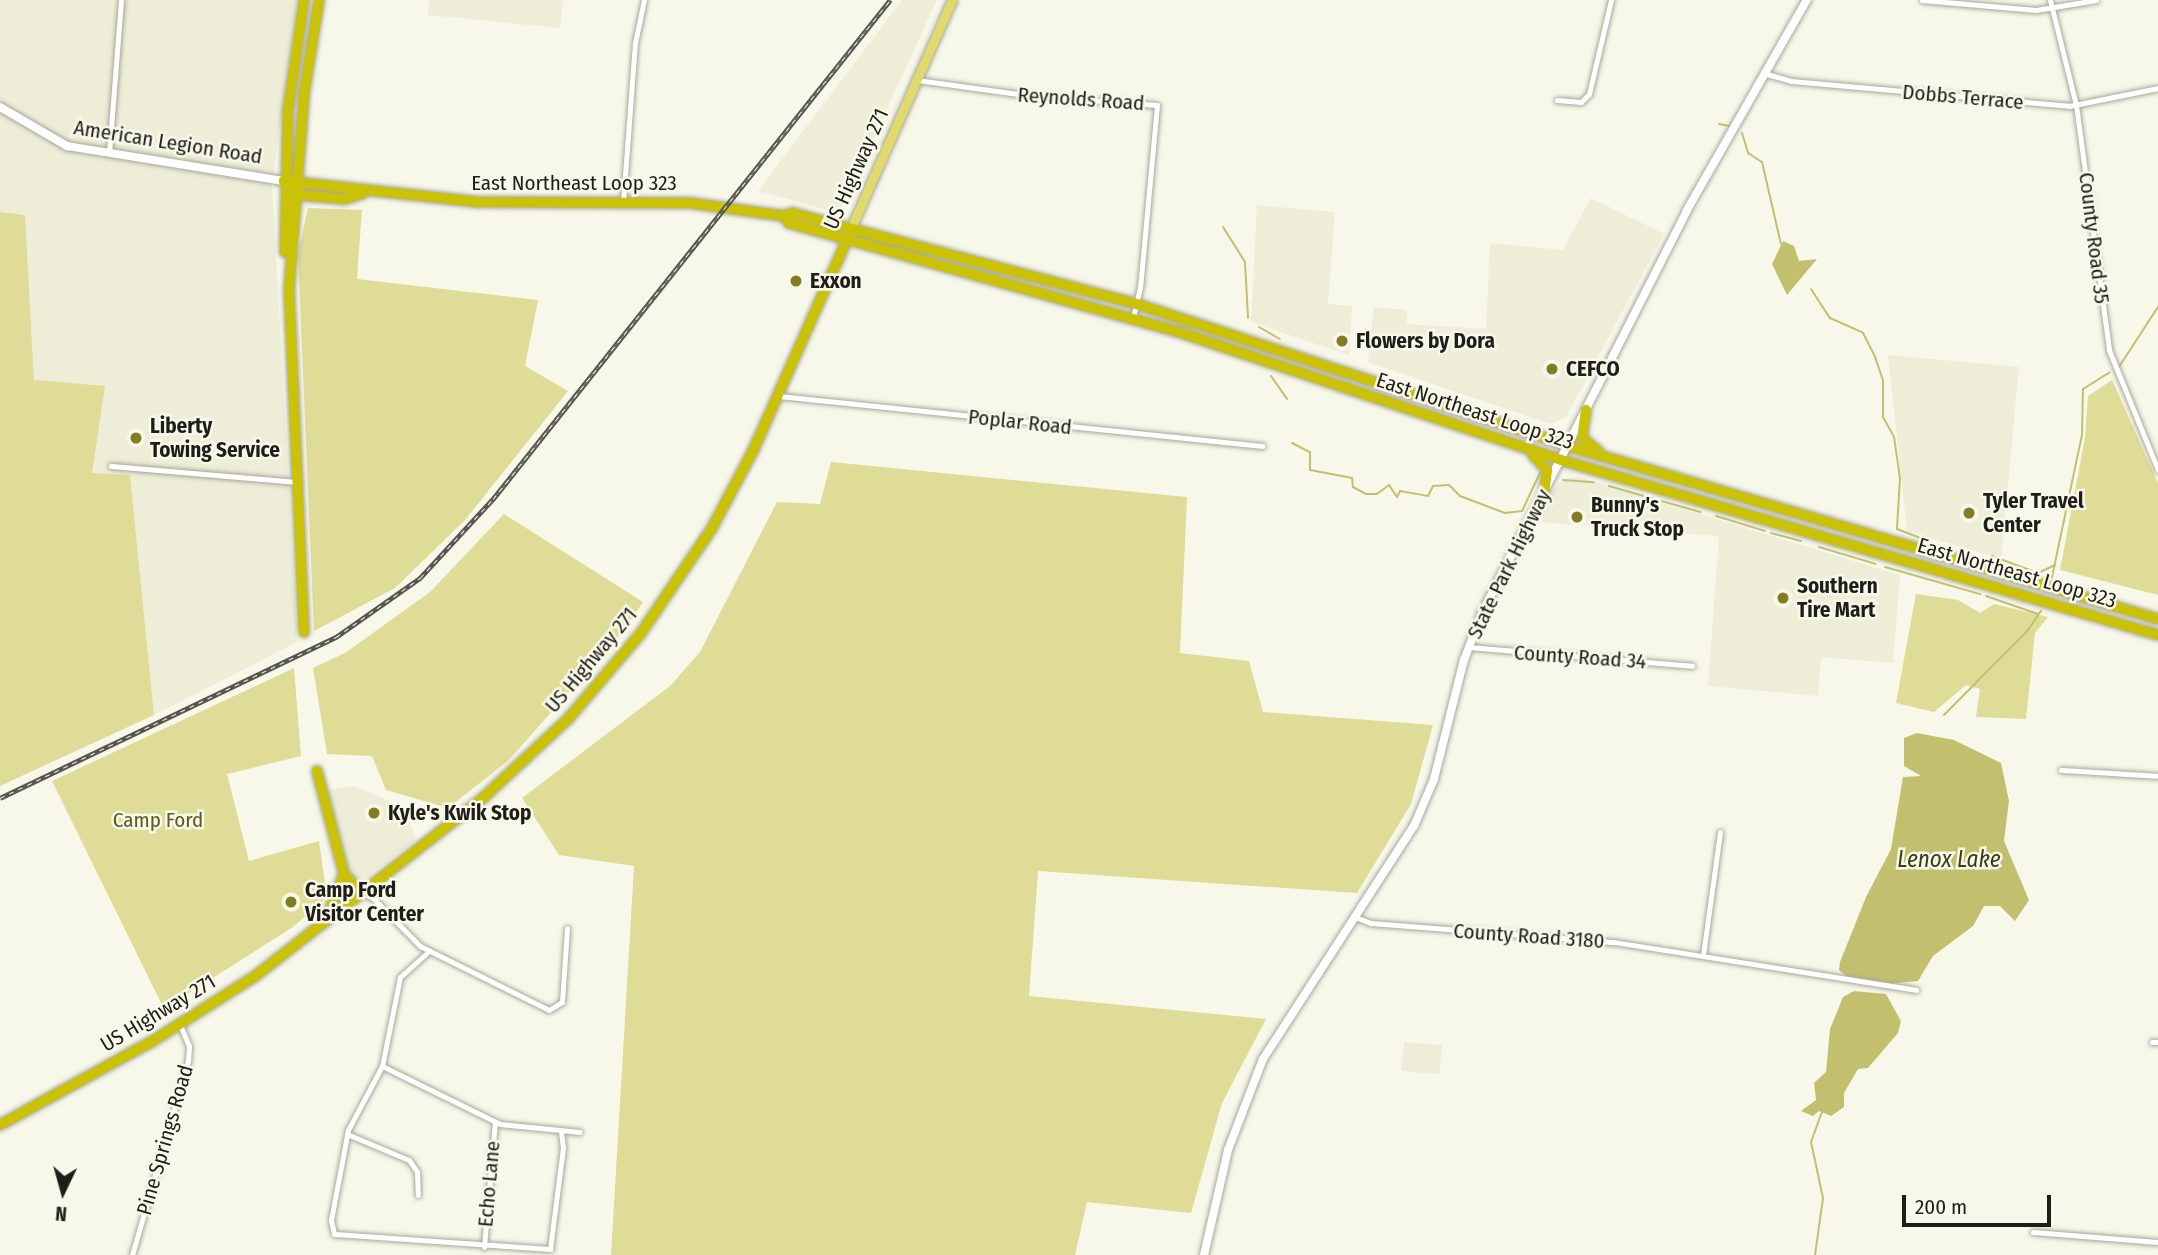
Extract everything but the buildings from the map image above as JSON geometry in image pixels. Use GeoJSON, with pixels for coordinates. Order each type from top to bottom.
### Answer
{"type":"FeatureCollection","features":[{"type":"Feature","properties":{"kind":"highway"},"geometry":{"type":"LineString","coordinates":[[304,0],[294,54],[284,181],[304,632]]}},
{"type":"Feature","properties":{"kind":"highway"},"geometry":{"type":"LineString","coordinates":[[289,290],[309,57],[319,0]]}},
{"type":"Feature","properties":{"kind":"highway"},"geometry":{"type":"LineString","coordinates":[[294,54],[309,57]]}},
{"type":"Feature","properties":{"kind":"highway"},"geometry":{"type":"LineString","coordinates":[[284,181],[298,195]]}},
{"type":"Feature","properties":{"kind":"highway","name":"American Legion Road"},"geometry":{"type":"LineString","coordinates":[[284,181],[298,182]]}},
{"type":"Feature","properties":{"kind":"highway","name":"East Northeast Loop 323"},"geometry":{"type":"LineString","coordinates":[[298,182],[344,186],[363,193],[508,204],[709,204],[784,216],[792,213],[956,267],[1182,333],[1524,449],[2158,635]]}},
{"type":"Feature","properties":{"kind":"highway","name":"East Northeast Loop 323"},"geometry":{"type":"LineString","coordinates":[[298,195],[345,199],[363,193]]}},
{"type":"Feature","properties":{"kind":"highway","name":"East Northeast Loop 323"},"geometry":{"type":"LineString","coordinates":[[850,233],[959,253],[1137,303],[1568,446],[2158,619]]}},
{"type":"Feature","properties":{"kind":"highway","name":"US Highway 271"},"geometry":{"type":"LineString","coordinates":[[0,1125],[180,1025],[325,923],[507,778],[620,660],[708,535],[779,396],[850,233]]}},
{"type":"Feature","properties":{"kind":"highway"},"geometry":{"type":"LineString","coordinates":[[956,267],[959,253]]}},
{"type":"Feature","properties":{"kind":"highway"},"geometry":{"type":"LineString","coordinates":[[1037,290],[1042,275]]}},
{"type":"Feature","properties":{"kind":"highway"},"geometry":{"type":"LineString","coordinates":[[1182,333],[1187,319]]}},
{"type":"Feature","properties":{"kind":"highway"},"geometry":{"type":"LineString","coordinates":[[1292,370],[1297,356]]}},
{"type":"Feature","properties":{"kind":"highway"},"geometry":{"type":"LineString","coordinates":[[1448,424],[1454,410]]}},
{"type":"Feature","properties":{"kind":"highway"},"geometry":{"type":"LineString","coordinates":[[1586,410],[1583,440],[1614,459]]}},
{"type":"Feature","properties":{"kind":"highway"},"geometry":{"type":"LineString","coordinates":[[1524,449],[1546,467],[1544,494]]}},
{"type":"Feature","properties":{"kind":"highway"},"geometry":{"type":"LineString","coordinates":[[1670,492],[1674,477]]}},
{"type":"Feature","properties":{"kind":"highway"},"geometry":{"type":"LineString","coordinates":[[1811,533],[1815,518]]}},
{"type":"Feature","properties":{"kind":"highway"},"geometry":{"type":"LineString","coordinates":[[1920,565],[1925,550]]}},
{"type":"Feature","properties":{"kind":"highway"},"geometry":{"type":"LineString","coordinates":[[317,771],[344,874],[362,893]]}},
{"type":"Feature","properties":{"kind":"highway"},"geometry":{"type":"LineString","coordinates":[[344,874],[358,883],[377,882]]}},
{"type":"Feature","properties":{"kind":"highway"},"geometry":{"type":"LineString","coordinates":[[325,923],[344,874]]}},
{"type":"Feature","properties":{"kind":"main road","name":"US Highway 271"},"geometry":{"type":"LineString","coordinates":[[850,233],[952,0]]}},
{"type":"Feature","properties":{"kind":"main road","name":"State Park Highway"},"geometry":{"type":"LineString","coordinates":[[1204,1255],[1228,1150],[1254,1079],[1278,1031],[1355,917],[1426,803],[1468,647],[1687,210],[1807,0]]}},
{"type":"Feature","properties":{"kind":"main road","name":"American Legion Road"},"geometry":{"type":"LineString","coordinates":[[0,107],[60,144],[284,181]]}},
{"type":"Feature","properties":{"kind":"street"},"geometry":{"type":"LineString","coordinates":[[109,153],[121,0]]}},
{"type":"Feature","properties":{"kind":"street"},"geometry":{"type":"LineString","coordinates":[[623,203],[635,43],[644,0]]}},
{"type":"Feature","properties":{"kind":"street"},"geometry":{"type":"LineString","coordinates":[[1557,100],[1581,102],[1589,94],[1611,0]]}},
{"type":"Feature","properties":{"kind":"street"},"geometry":{"type":"LineString","coordinates":[[1922,0],[2052,8],[2096,0]]}},
{"type":"Feature","properties":{"kind":"street","name":"County Road 35"},"geometry":{"type":"LineString","coordinates":[[2050,0],[2076,105],[2109,350],[2158,470]]}},
{"type":"Feature","properties":{"kind":"street","name":"Dobbs Terrace"},"geometry":{"type":"LineString","coordinates":[[1767,74],[1791,81],[2076,105],[2158,88]]}},
{"type":"Feature","properties":{"kind":"street","name":"Reynolds Road"},"geometry":{"type":"LineString","coordinates":[[917,80],[1032,96],[1157,105],[1137,303],[1133,318]]}},
{"type":"Feature","properties":{"kind":"street","name":"Poplar Road"},"geometry":{"type":"LineString","coordinates":[[779,396],[1262,446]]}},
{"type":"Feature","properties":{"kind":"street"},"geometry":{"type":"LineString","coordinates":[[111,466],[297,482]]}},
{"type":"Feature","properties":{"kind":"street","name":"County Road 34"},"geometry":{"type":"LineString","coordinates":[[1468,647],[1692,666]]}},
{"type":"Feature","properties":{"kind":"street"},"geometry":{"type":"LineString","coordinates":[[2061,770],[2158,776]]}},
{"type":"Feature","properties":{"kind":"street"},"geometry":{"type":"LineString","coordinates":[[1703,955],[1720,832]]}},
{"type":"Feature","properties":{"kind":"street"},"geometry":{"type":"LineString","coordinates":[[362,893],[373,898],[429,951],[549,1010],[558,1008],[563,998],[568,928]]}},
{"type":"Feature","properties":{"kind":"street","name":"County Road 3180"},"geometry":{"type":"LineString","coordinates":[[1355,917],[1371,923],[1614,942],[1703,955],[1775,971],[1916,990]]}},
{"type":"Feature","properties":{"kind":"street"},"geometry":{"type":"LineString","coordinates":[[429,951],[398,983],[382,1066],[347,1134],[331,1220],[337,1236],[550,1249],[561,1175],[561,1131]]}},
{"type":"Feature","properties":{"kind":"street","name":"Pine Springs Road"},"geometry":{"type":"LineString","coordinates":[[132,1255],[187,1067],[189,1046],[180,1025]]}},
{"type":"Feature","properties":{"kind":"street"},"geometry":{"type":"LineString","coordinates":[[382,1066],[495,1122],[580,1132]]}},
{"type":"Feature","properties":{"kind":"street","name":"Echo Lane"},"geometry":{"type":"LineString","coordinates":[[484,1247],[495,1122]]}},
{"type":"Feature","properties":{"kind":"street"},"geometry":{"type":"LineString","coordinates":[[347,1134],[413,1164],[418,1195]]}},
{"type":"Feature","properties":{"kind":"street"},"geometry":{"type":"LineString","coordinates":[[2033,1232],[2158,1242]]}},
{"type":"Feature","properties":{"kind":"shaded area"},"geometry":{"type":"Polygon","coordinates":[[[0,0],[297,0],[272,183],[297,642],[154,715],[130,475],[92,473],[93,459],[34,381],[25,215],[0,212],[0,0]]]}},
{"type":"Feature","properties":{"kind":"shaded area"},"geometry":{"type":"Polygon","coordinates":[[[429,0],[563,0],[560,28],[428,15],[429,0]]]}},
{"type":"Feature","properties":{"kind":"shaded area"},"geometry":{"type":"Polygon","coordinates":[[[902,0],[937,0],[839,213],[758,191],[902,0]]]}},
{"type":"Feature","properties":{"kind":"shaded area"},"geometry":{"type":"Polygon","coordinates":[[[1591,198],[1664,234],[1566,417],[1550,424],[1368,362],[1374,307],[1407,310],[1407,324],[1486,329],[1490,243],[1563,250],[1591,198]]]}},
{"type":"Feature","properties":{"kind":"shaded area"},"geometry":{"type":"Polygon","coordinates":[[[1257,205],[1335,212],[1328,304],[1352,306],[1349,355],[1251,322],[1257,205]]]}},
{"type":"Feature","properties":{"kind":"shaded area","name":"Tyler Travel Center"},"geometry":{"type":"Polygon","coordinates":[[[1888,355],[2019,367],[2001,559],[1907,531],[1888,355]]]}},
{"type":"Feature","properties":{"kind":"shaded area"},"geometry":{"type":"Polygon","coordinates":[[[1579,477],[1900,575],[1893,663],[1821,657],[1818,696],[1708,686],[1719,536],[1537,522],[1555,487],[1567,478],[1579,477]]]}},
{"type":"Feature","properties":{"kind":"shaded area"},"geometry":{"type":"Polygon","coordinates":[[[354,786],[404,807],[416,840],[361,881],[349,872],[325,790],[354,786]]]}},
{"type":"Feature","properties":{"kind":"shaded area"},"geometry":{"type":"Polygon","coordinates":[[[1404,1042],[1442,1045],[1439,1074],[1401,1071],[1404,1042]]]}},
{"type":"Feature","properties":{"kind":"green space"},"geometry":{"type":"Polygon","coordinates":[[[308,208],[362,210],[357,279],[538,300],[525,366],[568,391],[465,520],[395,588],[314,631],[298,254],[308,208]]]}},
{"type":"Feature","properties":{"kind":"green space"},"geometry":{"type":"Polygon","coordinates":[[[0,212],[25,215],[34,380],[105,386],[92,473],[130,475],[154,715],[0,786],[0,212]]]}},
{"type":"Feature","properties":{"kind":"green space"},"geometry":{"type":"Polygon","coordinates":[[[2112,380],[2158,483],[2158,595],[2060,570],[2085,438],[2088,396],[2112,380]]]}},
{"type":"Feature","properties":{"kind":"green space"},"geometry":{"type":"Polygon","coordinates":[[[831,462],[1187,497],[1180,653],[1249,661],[1263,712],[1433,725],[1411,804],[1357,893],[1038,871],[1029,996],[1266,1019],[1222,1103],[1191,1213],[1087,1202],[1075,1255],[611,1255],[634,866],[559,855],[522,798],[670,686],[700,652],[777,502],[820,504],[831,462]]]}},
{"type":"Feature","properties":{"kind":"green space"},"geometry":{"type":"Polygon","coordinates":[[[504,514],[643,602],[623,631],[509,760],[448,808],[386,790],[372,756],[327,754],[313,668],[345,653],[430,592],[504,514]]]}},
{"type":"Feature","properties":{"kind":"green space"},"geometry":{"type":"Polygon","coordinates":[[[1916,594],[1958,600],[1980,613],[1994,604],[2048,617],[2035,633],[2026,719],[1976,717],[1980,689],[1966,685],[1934,712],[1896,703],[1916,594]]]}},
{"type":"Feature","properties":{"kind":"green space","name":"Camp Ford"},"geometry":{"type":"Polygon","coordinates":[[[294,668],[301,756],[227,774],[249,861],[319,841],[327,897],[293,927],[164,1009],[52,781],[294,668]]]}},
{"type":"Feature","properties":{"kind":"water"},"geometry":{"type":"Polygon","coordinates":[[[1783,241],[1794,246],[1799,261],[1817,259],[1787,295],[1772,264],[1783,241]]]}},
{"type":"Feature","properties":{"kind":"water","name":"Lenox Lake"},"geometry":{"type":"Polygon","coordinates":[[[1917,733],[1954,740],[2001,763],[2009,801],[2004,841],[2029,900],[2015,921],[2000,906],[1984,906],[1973,926],[1933,956],[1918,981],[1887,984],[1846,976],[1839,970],[1840,962],[1866,897],[1891,849],[1903,777],[1921,776],[1904,766],[1904,738],[1917,733]]]}},
{"type":"Feature","properties":{"kind":"water"},"geometry":{"type":"Polygon","coordinates":[[[1854,991],[1886,994],[1901,1021],[1898,1033],[1868,1068],[1858,1069],[1844,1093],[1844,1107],[1831,1116],[1819,1111],[1813,1116],[1801,1111],[1816,1100],[1814,1083],[1826,1072],[1830,1029],[1843,997],[1854,991]]]}},
{"type":"Feature","properties":{"kind":"waterway"},"geometry":{"type":"LineString","coordinates":[[1719,124],[1729,126]]}},
{"type":"Feature","properties":{"kind":"waterway"},"geometry":{"type":"LineString","coordinates":[[1742,133],[1748,153],[1762,162],[1781,244]]}},
{"type":"Feature","properties":{"kind":"waterway"},"geometry":{"type":"LineString","coordinates":[[1223,227],[1245,262],[1248,318]]}},
{"type":"Feature","properties":{"kind":"waterway"},"geometry":{"type":"LineString","coordinates":[[1811,289],[1830,318],[1863,333],[1875,357],[1883,380],[1883,417],[1894,437],[1900,478],[1897,529],[1920,538]]}},
{"type":"Feature","properties":{"kind":"waterway"},"geometry":{"type":"LineString","coordinates":[[2119,367],[2158,307]]}},
{"type":"Feature","properties":{"kind":"waterway"},"geometry":{"type":"LineString","coordinates":[[1259,327],[1280,339]]}},
{"type":"Feature","properties":{"kind":"waterway"},"geometry":{"type":"LineString","coordinates":[[2052,577],[2082,435],[2083,389],[2109,373]]}},
{"type":"Feature","properties":{"kind":"waterway"},"geometry":{"type":"LineString","coordinates":[[1271,376],[1287,399]]}},
{"type":"Feature","properties":{"kind":"waterway"},"geometry":{"type":"LineString","coordinates":[[1292,443],[1310,452],[1310,470],[1352,478],[1353,487],[1366,494],[1377,494],[1389,485],[1397,497],[1400,491],[1428,496],[1433,486],[1449,485],[1460,496],[1505,513],[1522,511],[1540,473]]}},
{"type":"Feature","properties":{"kind":"waterway"},"geometry":{"type":"LineString","coordinates":[[1563,480],[1594,482]]}},
{"type":"Feature","properties":{"kind":"waterway"},"geometry":{"type":"LineString","coordinates":[[1609,486],[1700,512]]}},
{"type":"Feature","properties":{"kind":"waterway"},"geometry":{"type":"LineString","coordinates":[[1716,516],[1765,531]]}},
{"type":"Feature","properties":{"kind":"waterway"},"geometry":{"type":"LineString","coordinates":[[1771,533],[1801,541]]}},
{"type":"Feature","properties":{"kind":"waterway"},"geometry":{"type":"LineString","coordinates":[[1819,547],[1876,564]]}},
{"type":"Feature","properties":{"kind":"waterway"},"geometry":{"type":"LineString","coordinates":[[1992,556],[2038,573],[2055,565]]}},
{"type":"Feature","properties":{"kind":"waterway"},"geometry":{"type":"LineString","coordinates":[[1885,567],[1980,594]]}},
{"type":"Feature","properties":{"kind":"waterway"},"geometry":{"type":"LineString","coordinates":[[1986,596],[2038,614]]}},
{"type":"Feature","properties":{"kind":"waterway"},"geometry":{"type":"LineString","coordinates":[[1944,715],[2028,630],[2041,611]]}},
{"type":"Feature","properties":{"kind":"waterway"},"geometry":{"type":"LineString","coordinates":[[1815,1255],[1823,1198],[1811,1142],[1823,1109]]}},
{"type":"Feature","properties":{"kind":"railway"},"geometry":{"type":"LineString","coordinates":[[0,798],[336,637],[420,578],[493,499],[890,0]]}},
{"type":"Feature","properties":{"kind":"place","name":"Exxon"},"geometry":{"type":"Point","coordinates":[796,281]}},
{"type":"Feature","properties":{"kind":"place","name":"Flowers by Dora"},"geometry":{"type":"Point","coordinates":[1342,341]}},
{"type":"Feature","properties":{"kind":"place","name":"CEFCO"},"geometry":{"type":"Point","coordinates":[1552,369]}},
{"type":"Feature","properties":{"kind":"place","name":"Liberty Towing Service"},"geometry":{"type":"Point","coordinates":[136,438]}},
{"type":"Feature","properties":{"kind":"place","name":"Tyler Travel Center"},"geometry":{"type":"Point","coordinates":[1969,513]}},
{"type":"Feature","properties":{"kind":"place","name":"Bunny's Truck Stop"},"geometry":{"type":"Point","coordinates":[1577,517]}},
{"type":"Feature","properties":{"kind":"place","name":"Southern Tire Mart"},"geometry":{"type":"Point","coordinates":[1783,598]}},
{"type":"Feature","properties":{"kind":"place","name":"Kyle's Kwik Stop"},"geometry":{"type":"Point","coordinates":[374,813]}},
{"type":"Feature","properties":{"kind":"place","name":"Camp Ford Visitor Center"},"geometry":{"type":"Point","coordinates":[291,902]}}]}
